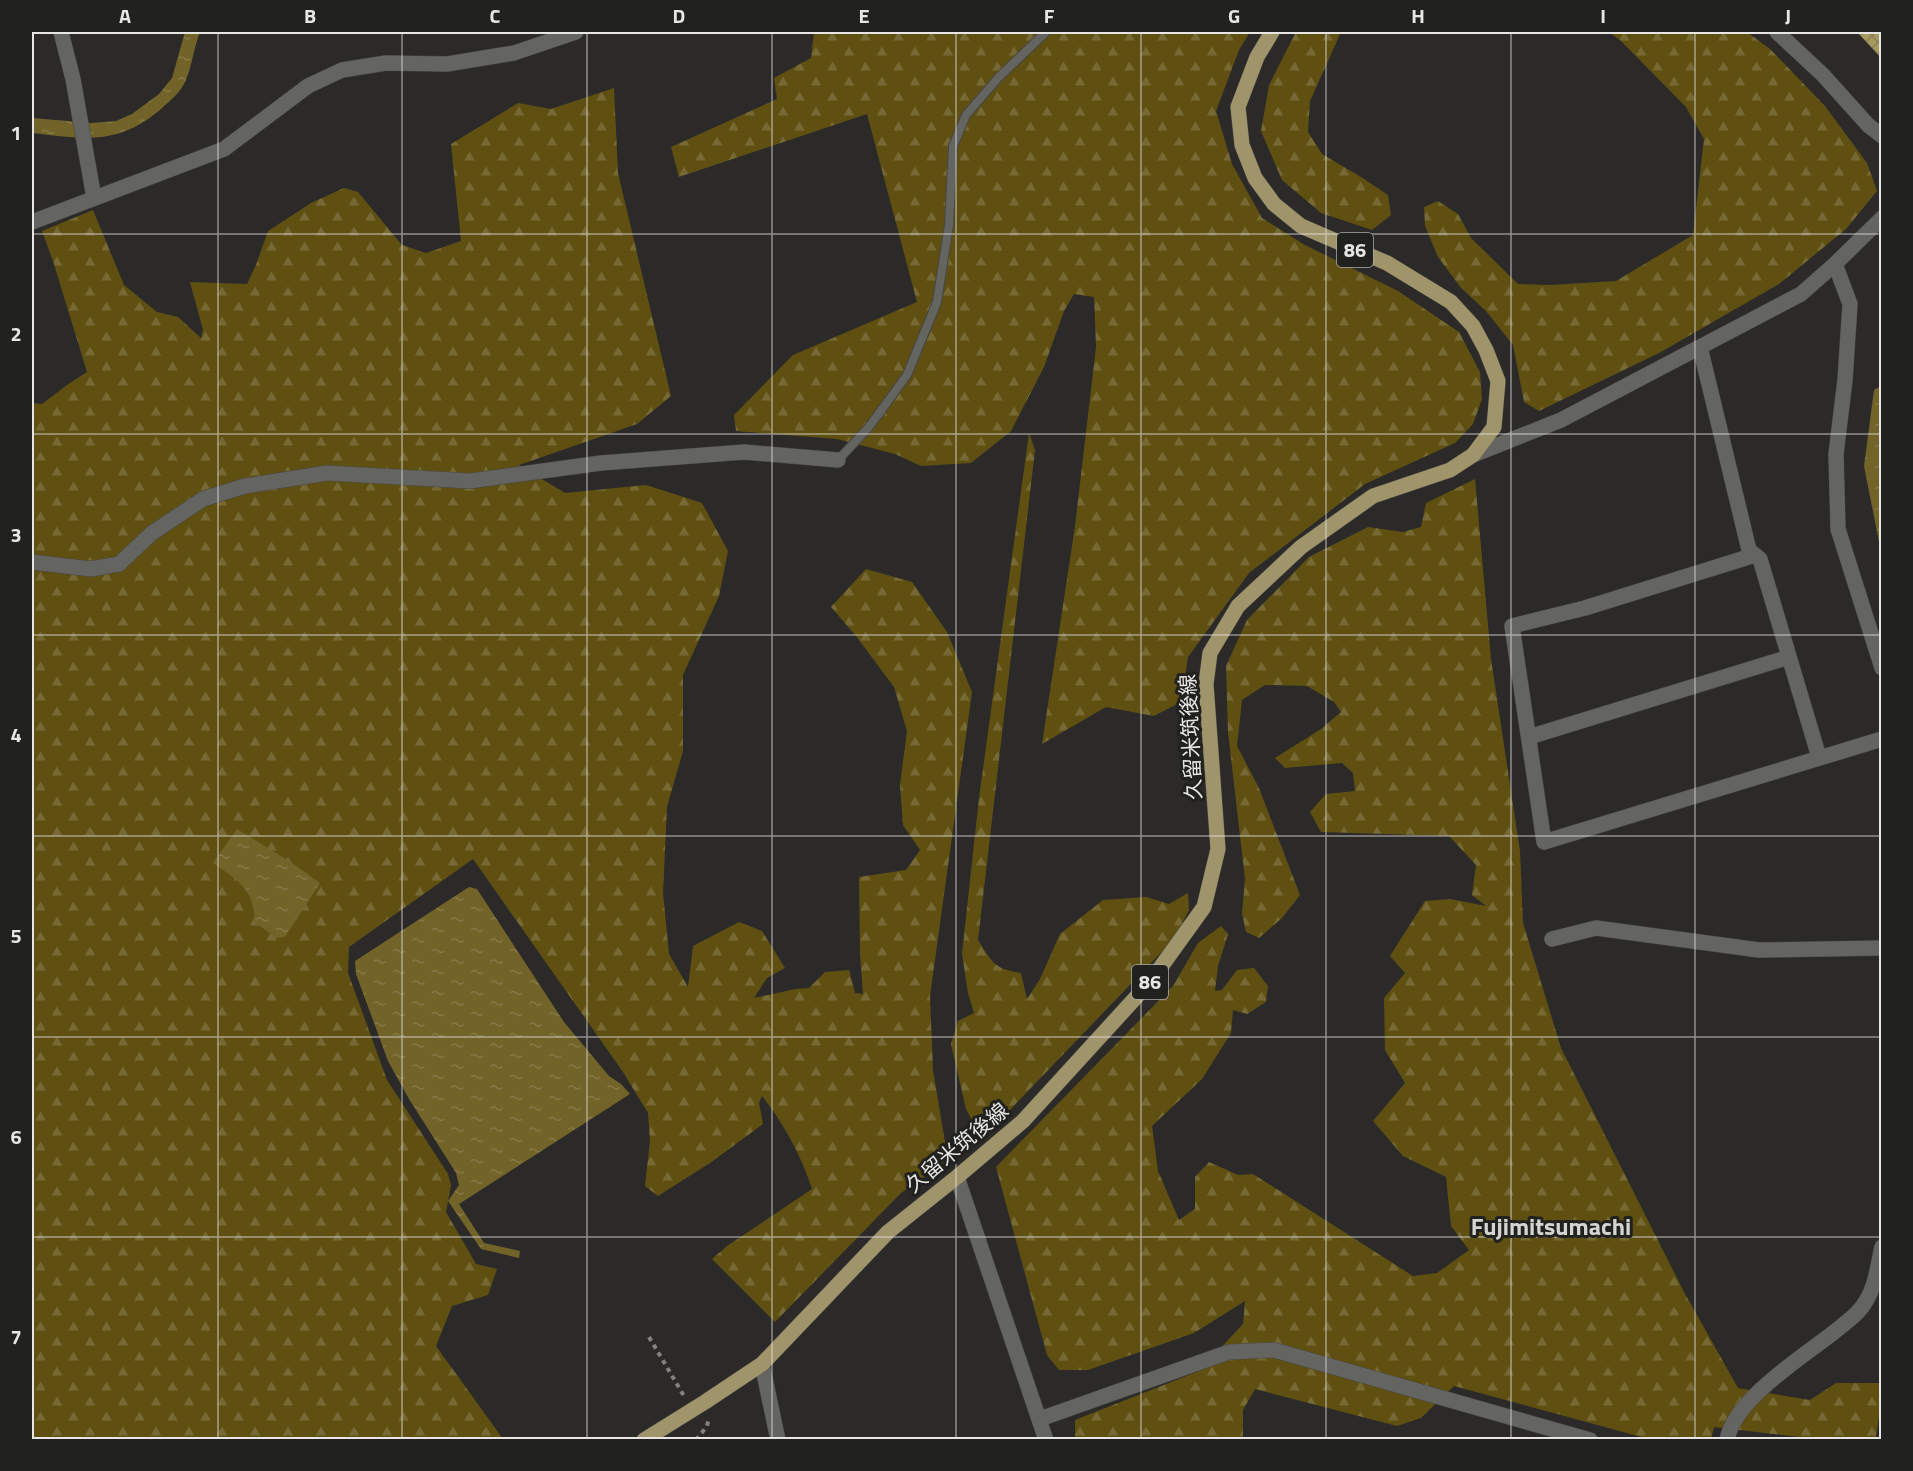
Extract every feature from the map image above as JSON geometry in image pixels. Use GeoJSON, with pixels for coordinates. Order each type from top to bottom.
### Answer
{"type":"FeatureCollection","features":[{"type":"Feature","properties":{"kind":"main road","name":"久留米筑後線"},"geometry":{"type":"LineString","coordinates":[[644,1440],[762,1364],[888,1232],[1023,1121],[1150,982],[1204,907],[1218,849],[1206,684],[1210,653],[1238,606],[1301,547],[1373,496],[1450,470],[1473,455],[1494,427],[1498,381],[1486,350],[1473,326],[1451,302],[1387,263],[1301,226],[1274,204],[1255,178],[1242,145],[1238,107],[1257,57],[1272,32]]}},
{"type":"Feature","properties":{"kind":"street"},"geometry":{"type":"LineString","coordinates":[[61,32],[73,79],[94,198]]}},
{"type":"Feature","properties":{"kind":"street"},"geometry":{"type":"LineString","coordinates":[[32,222],[224,149],[308,86],[342,70],[386,63],[447,64],[514,52],[576,32]]}},
{"type":"Feature","properties":{"kind":"street"},"geometry":{"type":"LineString","coordinates":[[1777,32],[1823,75],[1881,136]]}},
{"type":"Feature","properties":{"kind":"street"},"geometry":{"type":"LineString","coordinates":[[1473,455],[1561,420],[1801,294],[1881,218]]}},
{"type":"Feature","properties":{"kind":"street"},"geometry":{"type":"LineString","coordinates":[[1835,264],[1850,304],[1845,380],[1836,454],[1838,529],[1881,668]]}},
{"type":"Feature","properties":{"kind":"street"},"geometry":{"type":"LineString","coordinates":[[1700,347],[1749,550],[1760,560],[1819,757]]}},
{"type":"Feature","properties":{"kind":"street"},"geometry":{"type":"LineString","coordinates":[[32,562],[91,569],[119,564],[152,533],[203,499],[245,486],[327,473],[470,481],[601,463],[744,452],[838,460]]}},
{"type":"Feature","properties":{"kind":"street"},"geometry":{"type":"LineString","coordinates":[[1755,555],[1585,608],[1512,626],[1544,842],[1881,739]]}},
{"type":"Feature","properties":{"kind":"street"},"geometry":{"type":"LineString","coordinates":[[1528,737],[1789,657]]}},
{"type":"Feature","properties":{"kind":"street"},"geometry":{"type":"LineString","coordinates":[[1552,939],[1596,928],[1759,950],[1881,948]]}},
{"type":"Feature","properties":{"kind":"street"},"geometry":{"type":"LineString","coordinates":[[957,1177],[1046,1440]]}},
{"type":"Feature","properties":{"kind":"street"},"geometry":{"type":"LineString","coordinates":[[1727,1440],[1728,1432],[1742,1408],[1757,1392],[1850,1319],[1866,1301],[1873,1283],[1881,1247]]}},
{"type":"Feature","properties":{"kind":"street"},"geometry":{"type":"LineString","coordinates":[[1040,1419],[1229,1352],[1274,1350],[1590,1440]]}},
{"type":"Feature","properties":{"kind":"street"},"geometry":{"type":"LineString","coordinates":[[762,1364],[778,1440]]}},
{"type":"Feature","properties":{"kind":"lane"},"geometry":{"type":"LineString","coordinates":[[838,460],[869,427],[907,375],[937,302],[949,225],[953,146],[966,116],[999,77],[1046,32]]}},
{"type":"Feature","properties":{"kind":"path"},"geometry":{"type":"LineString","coordinates":[[649,1337],[692,1410]]}},
{"type":"Feature","properties":{"kind":"green space"},"geometry":{"type":"Polygon","coordinates":[[[814,32],[1250,32],[1239,50],[1216,111],[1232,164],[1262,218],[1303,244],[1398,291],[1459,332],[1480,372],[1482,399],[1473,424],[1455,443],[1365,484],[1249,573],[1188,657],[1181,702],[1154,716],[1106,707],[1042,744],[1075,526],[1096,347],[1094,297],[1074,294],[1064,311],[1044,367],[1011,431],[971,463],[921,466],[895,454],[837,439],[736,431],[734,415],[793,355],[917,302],[867,114],[679,177],[671,147],[777,99],[774,78],[811,58],[814,32]]]}},
{"type":"Feature","properties":{"kind":"green space"},"geometry":{"type":"Polygon","coordinates":[[[1296,32],[1341,32],[1310,101],[1308,132],[1322,154],[1388,195],[1391,215],[1372,230],[1321,213],[1282,180],[1261,131],[1269,85],[1296,32]]]}},
{"type":"Feature","properties":{"kind":"green space"},"geometry":{"type":"Polygon","coordinates":[[[1609,32],[1747,32],[1770,49],[1825,106],[1867,163],[1877,191],[1846,229],[1779,284],[1659,353],[1539,411],[1524,402],[1513,345],[1486,311],[1461,288],[1438,257],[1425,226],[1424,207],[1438,201],[1458,214],[1471,238],[1518,284],[1551,285],[1616,281],[1693,235],[1704,139],[1686,107],[1621,41],[1609,32]]]}},
{"type":"Feature","properties":{"kind":"green space"},"geometry":{"type":"Polygon","coordinates":[[[614,88],[618,173],[671,396],[637,424],[519,465],[565,493],[646,485],[702,503],[728,551],[719,596],[683,675],[683,751],[667,807],[663,893],[669,954],[688,987],[693,946],[739,922],[762,931],[785,968],[767,978],[754,998],[809,988],[825,972],[849,970],[855,993],[863,994],[859,877],[906,870],[920,850],[903,825],[900,785],[907,731],[894,687],[831,607],[866,569],[912,582],[947,632],[972,692],[930,996],[933,1070],[948,1160],[901,1193],[775,1322],[712,1259],[727,1246],[812,1189],[797,1152],[777,1117],[762,1096],[759,1103],[763,1124],[710,1163],[658,1196],[645,1186],[650,1141],[648,1113],[623,1072],[473,859],[349,947],[348,973],[387,1080],[448,1174],[451,1185],[446,1212],[476,1264],[497,1269],[488,1295],[452,1306],[436,1346],[503,1439],[32,1439],[32,403],[42,404],[87,372],[42,231],[93,210],[124,285],[157,312],[178,317],[201,338],[203,330],[190,282],[247,284],[268,231],[311,203],[344,188],[358,192],[402,245],[426,253],[461,241],[451,144],[518,103],[551,109],[614,88]]]}},
{"type":"Feature","properties":{"kind":"green space"},"geometry":{"type":"Polygon","coordinates":[[[1029,433],[1035,450],[978,940],[999,967],[1021,973],[1027,999],[1040,979],[1060,934],[1103,900],[1146,897],[1169,904],[1188,893],[1189,910],[1174,939],[982,1139],[966,1109],[951,1044],[958,1021],[974,1013],[968,993],[962,954],[979,798],[1029,433]]]}},
{"type":"Feature","properties":{"kind":"green space"},"geometry":{"type":"Polygon","coordinates":[[[1475,479],[1491,659],[1520,851],[1523,923],[1561,1048],[1684,1292],[1738,1388],[1810,1400],[1836,1383],[1881,1383],[1881,1403],[1876,1437],[1871,1440],[1817,1439],[1714,1427],[1711,1439],[1649,1439],[1454,1386],[1421,1418],[1397,1426],[1255,1389],[1243,1410],[1243,1439],[1092,1440],[1075,1437],[1075,1420],[1199,1371],[1243,1324],[1245,1301],[1194,1333],[1088,1370],[1059,1370],[1047,1355],[996,1167],[1173,986],[1198,943],[1221,926],[1228,934],[1218,966],[1215,991],[1222,990],[1237,970],[1254,968],[1268,986],[1266,1002],[1247,1014],[1233,1010],[1231,1033],[1202,1079],[1152,1126],[1158,1171],[1179,1220],[1195,1209],[1195,1177],[1209,1162],[1238,1175],[1253,1174],[1413,1276],[1437,1273],[1469,1250],[1451,1226],[1446,1177],[1403,1156],[1373,1121],[1405,1083],[1385,1050],[1384,998],[1405,973],[1390,956],[1425,901],[1450,899],[1486,906],[1472,895],[1476,865],[1449,836],[1321,832],[1310,812],[1326,794],[1355,791],[1353,773],[1342,763],[1285,768],[1275,758],[1321,729],[1341,712],[1334,702],[1307,686],[1265,685],[1242,700],[1237,746],[1259,788],[1300,895],[1282,918],[1259,938],[1246,932],[1242,914],[1245,879],[1228,732],[1226,666],[1247,620],[1309,557],[1368,527],[1403,532],[1421,527],[1426,503],[1475,479]]]}},
{"type":"Feature","properties":{"kind":"water"},"geometry":{"type":"Polygon","coordinates":[[[185,32],[200,32],[186,80],[176,96],[146,120],[131,129],[100,137],[68,137],[32,133],[32,118],[91,123],[116,121],[132,114],[159,94],[172,78],[185,32]]]}},
{"type":"Feature","properties":{"kind":"water"},"geometry":{"type":"Polygon","coordinates":[[[1881,386],[1881,552],[1864,466],[1874,390],[1881,386]]]}},
{"type":"Feature","properties":{"kind":"water"},"geometry":{"type":"Polygon","coordinates":[[[237,829],[320,883],[285,937],[276,938],[255,922],[254,910],[248,893],[243,886],[213,863],[237,829]]]}},
{"type":"Feature","properties":{"kind":"water"},"geometry":{"type":"Polygon","coordinates":[[[469,887],[477,889],[564,1022],[609,1076],[630,1094],[459,1204],[484,1243],[520,1251],[519,1258],[481,1249],[448,1201],[459,1185],[456,1173],[388,1061],[356,974],[355,961],[469,887]]]}},
{"type":"Feature","properties":{"kind":"building"},"geometry":{"type":"Polygon","coordinates":[[[1857,32],[1881,32],[1881,58],[1857,32]]]}},
{"type":"Feature","properties":{"kind":"district","name":"Fujimitsumachi"},"geometry":{"type":"Point","coordinates":[1551,1227]}}]}
